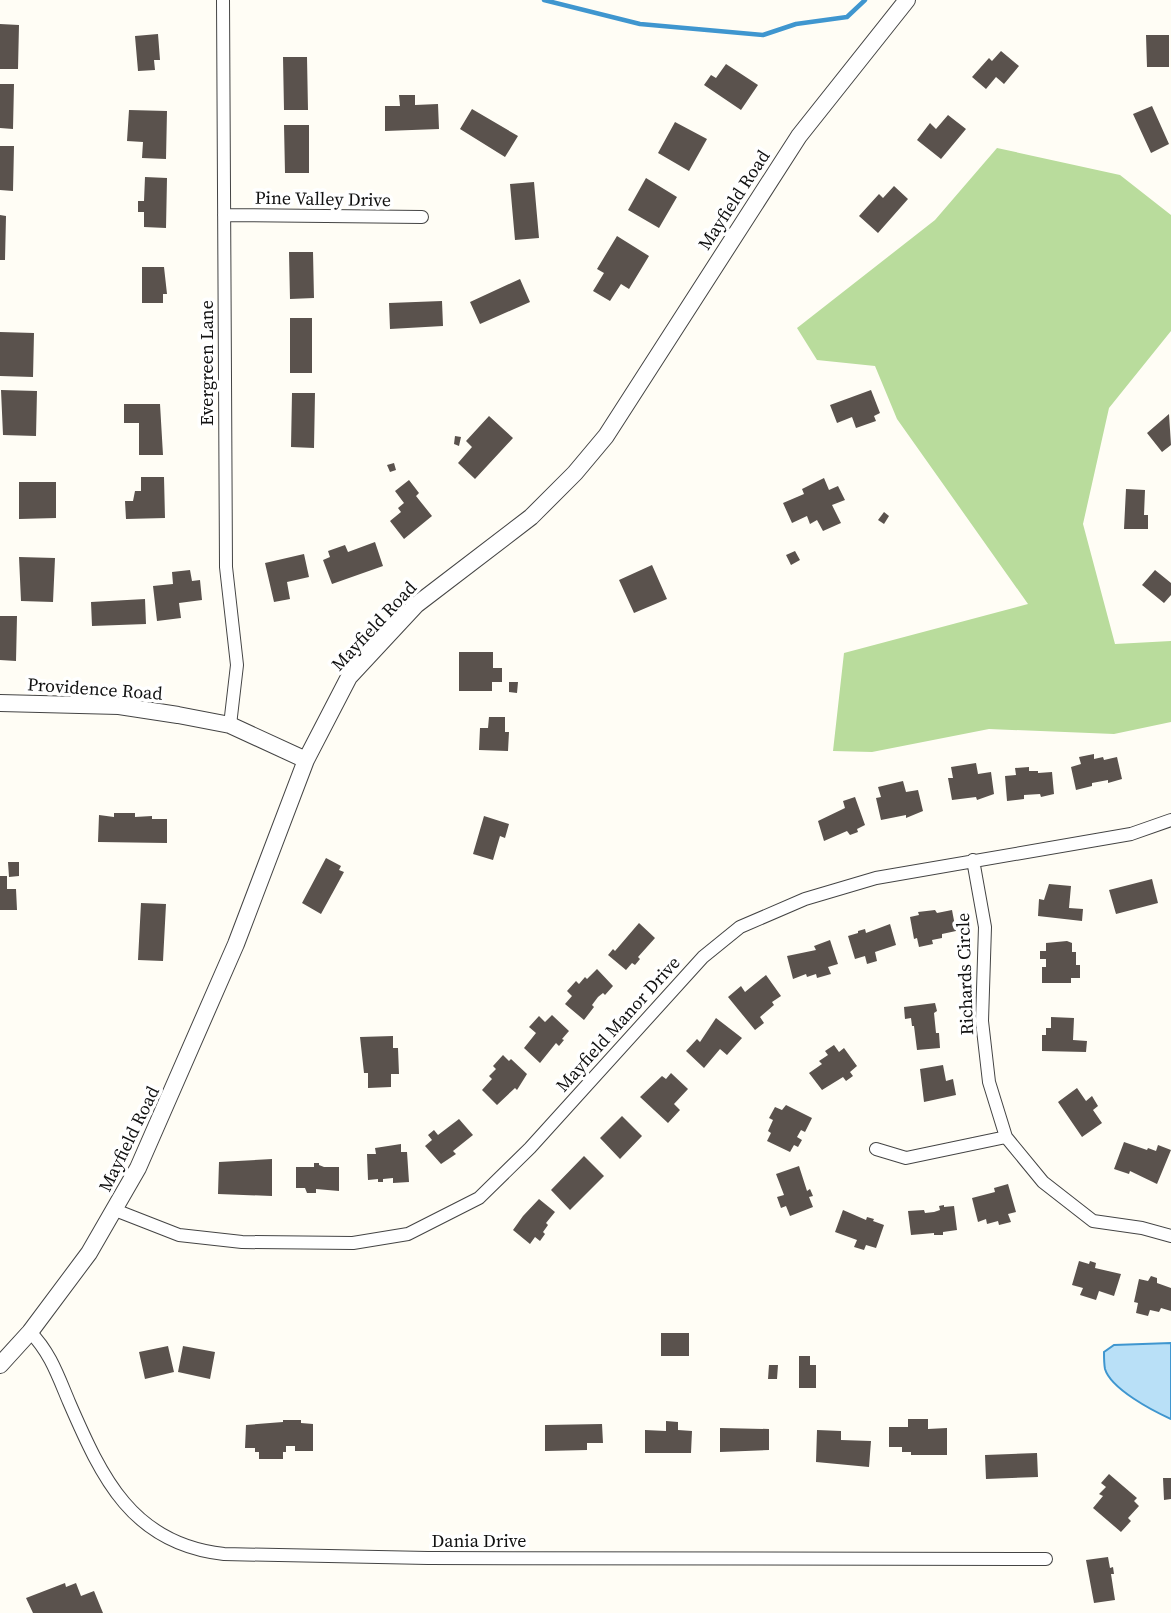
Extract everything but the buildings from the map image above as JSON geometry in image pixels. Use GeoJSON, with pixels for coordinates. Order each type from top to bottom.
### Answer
{"type":"FeatureCollection","features":[{"type":"Feature","properties":{"kind":"street","name":"Evergreen Lane"},"geometry":{"type":"LineString","coordinates":[[223,0],[226,567],[237,665],[230,725]]}},
{"type":"Feature","properties":{"kind":"street","name":"Mayfield Road"},"geometry":{"type":"LineString","coordinates":[[0,1365],[30,1332],[89,1253],[138,1168],[209,1008],[306,760],[349,677],[416,605],[531,517],[575,473],[606,436],[799,136],[907,0]]}},
{"type":"Feature","properties":{"kind":"street","name":"Pine Valley Drive"},"geometry":{"type":"LineString","coordinates":[[224,215],[422,217]]}},
{"type":"Feature","properties":{"kind":"street","name":"Providence Road"},"geometry":{"type":"LineString","coordinates":[[0,703],[119,706],[230,725],[306,760]]}},
{"type":"Feature","properties":{"kind":"street","name":"Mayfield Manor Drive"},"geometry":{"type":"LineString","coordinates":[[115,1210],[179,1235],[242,1242],[353,1243],[408,1234],[479,1198],[530,1148],[703,957],[740,927],[805,899],[876,878],[1131,834],[1171,820]]}},
{"type":"Feature","properties":{"kind":"street","name":"Richards Circle"},"geometry":{"type":"LineString","coordinates":[[973,860],[985,927],[982,1021],[989,1082],[1006,1137],[1043,1182],[1093,1221],[1142,1228],[1171,1236]]}},
{"type":"Feature","properties":{"kind":"street"},"geometry":{"type":"LineString","coordinates":[[876,1149],[906,1158],[1006,1137]]}},
{"type":"Feature","properties":{"kind":"street","name":"Dania Drive"},"geometry":{"type":"LineString","coordinates":[[30,1332],[50,1358],[91,1452],[117,1496],[132,1513],[152,1528],[182,1545],[203,1552],[224,1555],[428,1558],[1046,1559]]}},
{"type":"Feature","properties":{"kind":"green space"},"geometry":{"type":"Polygon","coordinates":[[[997,148],[1120,175],[1171,215],[1171,331],[1109,408],[1083,524],[1115,644],[1171,641],[1171,722],[1114,734],[989,729],[872,752],[833,751],[844,653],[1028,604],[897,419],[875,366],[817,360],[797,328],[935,220],[997,148]]]}},
{"type":"Feature","properties":{"kind":"water"},"geometry":{"type":"Polygon","coordinates":[[[1171,1343],[1171,1419],[1134,1399],[1115,1384],[1105,1369],[1104,1352],[1114,1345],[1171,1343]]]}},
{"type":"Feature","properties":{"kind":"waterway"},"geometry":{"type":"LineString","coordinates":[[544,0],[640,24],[763,35],[796,24],[847,17],[865,0]]}}]}
